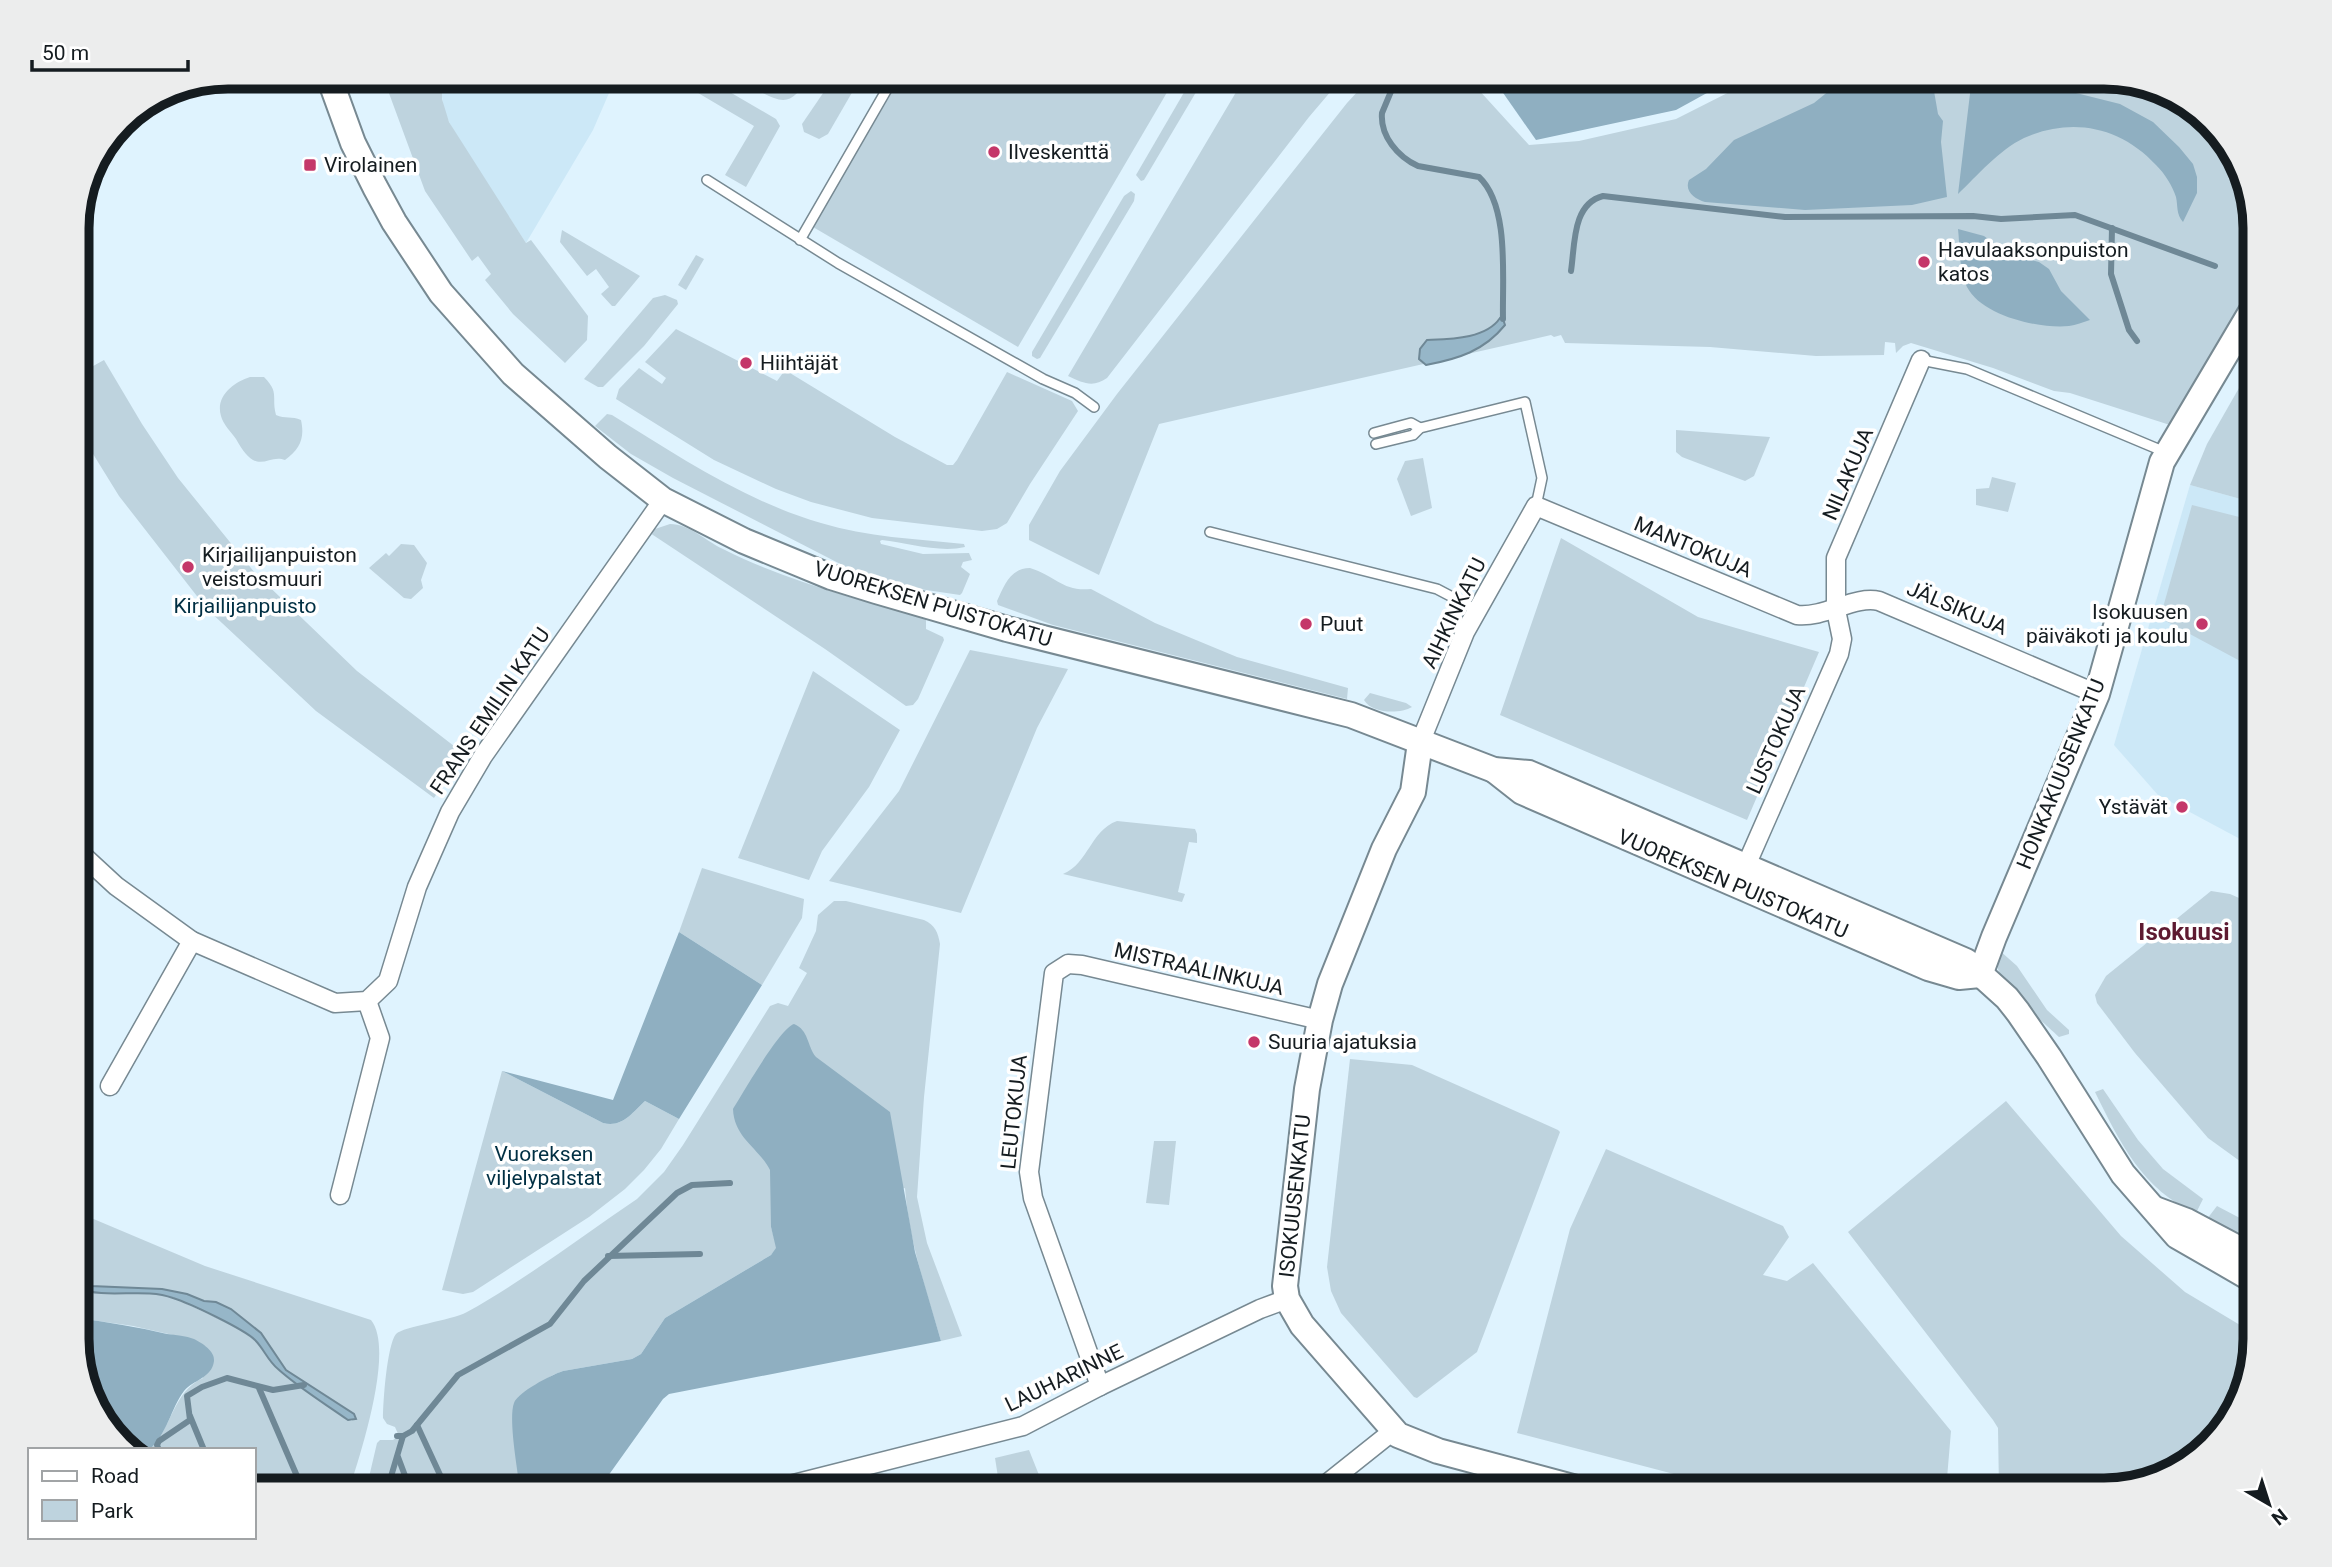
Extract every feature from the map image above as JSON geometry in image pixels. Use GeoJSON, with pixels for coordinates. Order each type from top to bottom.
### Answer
{"type":"FeatureCollection","features":[{"type":"Feature","properties":{"kind":"main road","name":"VUOREKSEN PUISTOKATU"},"geometry":{"type":"LineString","coordinates":[[334,90],[353,143],[375,187],[394,222],[441,293],[513,374],[608,457],[663,500],[744,541],[831,577],[1007,629],[1351,715],[1494,770],[1522,792],[1742,876],[1928,968],[1959,977],[1980,975]]}},
{"type":"Feature","properties":{"kind":"main road","name":"HONKAKUUSENKATU"},"geometry":{"type":"LineString","coordinates":[[1980,975],[2097,694],[2159,469],[2243,324]]}},
{"type":"Feature","properties":{"kind":"main road","name":"ISOKUUSENKATU"},"geometry":{"type":"LineString","coordinates":[[1420,743],[1413,792],[1384,849],[1330,984],[1320,1020],[1307,1089],[1285,1286],[1287,1299],[1302,1325],[1393,1431],[1437,1451],[1539,1478]]}},
{"type":"Feature","properties":{"kind":"main road"},"geometry":{"type":"LineString","coordinates":[[1980,975],[2007,998],[2123,1174],[2176,1236],[2243,1274]]}},
{"type":"Feature","properties":{"kind":"main road"},"geometry":{"type":"LineString","coordinates":[[2154,1209],[2187,1221],[2243,1251]]}},
{"type":"Feature","properties":{"kind":"street","name":"NILAKUJA"},"geometry":{"type":"LineString","coordinates":[[1836,610],[1836,558],[1922,360]]}},
{"type":"Feature","properties":{"kind":"street","name":"FRANS EMILIN KATU"},"geometry":{"type":"LineString","coordinates":[[367,1001],[388,981],[418,882],[457,800],[483,756],[663,500]]}},
{"type":"Feature","properties":{"kind":"street","name":"MANTOKUJA"},"geometry":{"type":"LineString","coordinates":[[1535,506],[1797,615],[1836,610]]}},
{"type":"Feature","properties":{"kind":"street","name":"AIHKINKATU"},"geometry":{"type":"LineString","coordinates":[[1420,743],[1460,643],[1535,506]]}},
{"type":"Feature","properties":{"kind":"street","name":"JÄLSIKUJA"},"geometry":{"type":"LineString","coordinates":[[1836,610],[1867,600],[1889,603],[2097,694]]}},
{"type":"Feature","properties":{"kind":"street","name":"LUSTOKUJA"},"geometry":{"type":"LineString","coordinates":[[1742,876],[1839,654],[1842,639],[1836,610]]}},
{"type":"Feature","properties":{"kind":"street"},"geometry":{"type":"LineString","coordinates":[[90,862],[116,886],[192,941],[335,1003],[367,1001],[380,1038],[340,1195]]}},
{"type":"Feature","properties":{"kind":"street"},"geometry":{"type":"LineString","coordinates":[[110,1086],[192,941]]}},
{"type":"Feature","properties":{"kind":"street","name":"MISTRAALINKUJA"},"geometry":{"type":"LineString","coordinates":[[1068,964],[1320,1020]]}},
{"type":"Feature","properties":{"kind":"street","name":"LEUTOKUJA"},"geometry":{"type":"LineString","coordinates":[[1068,964],[1054,973],[1051,984],[1029,1172],[1033,1198],[1100,1386]]}},
{"type":"Feature","properties":{"kind":"street","name":"LAUHARINNE"},"geometry":{"type":"LineString","coordinates":[[818,1478],[1013,1429],[1261,1309],[1287,1299]]}},
{"type":"Feature","properties":{"kind":"street"},"geometry":{"type":"LineString","coordinates":[[1334,1478],[1393,1431]]}},
{"type":"Feature","properties":{"kind":"lane"},"geometry":{"type":"LineString","coordinates":[[800,240],[887,90]]}},
{"type":"Feature","properties":{"kind":"lane"},"geometry":{"type":"LineString","coordinates":[[707,180],[800,240],[1042,379],[1075,393],[1094,407]]}},
{"type":"Feature","properties":{"kind":"lane"},"geometry":{"type":"LineString","coordinates":[[1922,360],[1967,369],[2143,441],[2166,453]]}},
{"type":"Feature","properties":{"kind":"lane"},"geometry":{"type":"LineString","coordinates":[[1375,438],[1413,435],[1420,428],[1525,402],[1542,478],[1535,506]]}},
{"type":"Feature","properties":{"kind":"lane"},"geometry":{"type":"LineString","coordinates":[[1210,532],[1437,589],[1477,610]]}},
{"type":"Feature","properties":{"kind":"shaded area"},"geometry":{"type":"Polygon","coordinates":[[[1501,89],[1714,89],[1676,110],[1536,140],[1501,89]]]}},
{"type":"Feature","properties":{"kind":"shaded area"},"geometry":{"type":"Polygon","coordinates":[[[1831,89],[1932,89],[1938,114],[1943,121],[1941,142],[1947,197],[1912,205],[1805,210],[1705,202],[1691,194],[1688,188],[1689,180],[1706,169],[1734,140],[1814,103],[1831,89]]]}},
{"type":"Feature","properties":{"kind":"shaded area"},"geometry":{"type":"Polygon","coordinates":[[[1971,89],[2064,89],[2120,104],[2153,122],[2193,164],[2197,177],[2197,193],[2183,222],[2178,213],[2176,197],[2165,176],[2142,152],[2127,141],[2094,129],[2059,128],[2015,143],[1997,156],[1958,194],[1971,89]]]}},
{"type":"Feature","properties":{"kind":"shaded area"},"geometry":{"type":"Polygon","coordinates":[[[441,90],[610,90],[593,130],[526,243],[455,134],[444,111],[441,90]]]}},
{"type":"Feature","properties":{"kind":"shaded area"},"geometry":{"type":"Polygon","coordinates":[[[1958,229],[1984,236],[2008,254],[2039,262],[2049,269],[2061,291],[2090,320],[2069,326],[2027,323],[1985,306],[1974,297],[1964,281],[1958,229]]]}},
{"type":"Feature","properties":{"kind":"shaded area"},"geometry":{"type":"Polygon","coordinates":[[[1500,318],[1505,325],[1470,353],[1426,365],[1419,359],[1420,349],[1427,340],[1477,334],[1494,325],[1500,318]]]}},
{"type":"Feature","properties":{"kind":"shaded area","name":"Isokuusen päiväkoti ja koulu"},"geometry":{"type":"Polygon","coordinates":[[[2190,485],[2243,500],[2243,841],[2158,795],[2114,745],[2190,485]]]}},
{"type":"Feature","properties":{"kind":"shaded area"},"geometry":{"type":"Polygon","coordinates":[[[679,932],[762,985],[679,1119],[645,1101],[621,1121],[603,1123],[502,1071],[613,1100],[679,932]]]}},
{"type":"Feature","properties":{"kind":"shaded area"},"geometry":{"type":"Polygon","coordinates":[[[794,1024],[799,1027],[816,1057],[890,1112],[915,1252],[941,1341],[669,1394],[607,1478],[518,1478],[512,1411],[514,1403],[522,1394],[563,1371],[632,1359],[641,1354],[665,1318],[771,1255],[776,1248],[771,1227],[770,1170],[742,1135],[734,1119],[733,1109],[771,1048],[794,1024]]]}},
{"type":"Feature","properties":{"kind":"shaded area"},"geometry":{"type":"Polygon","coordinates":[[[90,1286],[162,1289],[216,1302],[231,1309],[261,1333],[286,1370],[354,1414],[356,1419],[348,1420],[303,1389],[275,1366],[255,1340],[216,1317],[161,1295],[90,1291],[90,1286]]]}},
{"type":"Feature","properties":{"kind":"shaded area"},"geometry":{"type":"Polygon","coordinates":[[[90,1320],[188,1337],[201,1343],[214,1357],[210,1371],[184,1391],[151,1448],[143,1448],[124,1430],[108,1408],[92,1366],[90,1320]]]}},
{"type":"Feature","properties":{"kind":"green space","name":"Ilveskenttä"},"geometry":{"type":"Polygon","coordinates":[[[1169,89],[1018,347],[813,227],[894,90],[1169,89]]]}},
{"type":"Feature","properties":{"kind":"green space"},"geometry":{"type":"Polygon","coordinates":[[[1186,89],[1198,89],[1144,180],[1141,181],[1136,175],[1186,89]]]}},
{"type":"Feature","properties":{"kind":"green space"},"geometry":{"type":"Polygon","coordinates":[[[1238,89],[1332,89],[1107,378],[1097,383],[1088,383],[1068,376],[1238,89]]]}},
{"type":"Feature","properties":{"kind":"green space"},"geometry":{"type":"Polygon","coordinates":[[[1360,89],[1478,89],[1529,145],[1579,141],[1676,119],[1735,89],[2104,89],[2140,94],[2173,108],[2202,130],[2224,159],[2232,175],[2242,210],[2243,328],[2232,322],[2170,425],[2070,393],[2054,391],[1993,368],[1911,343],[1896,353],[1895,343],[1885,342],[1884,355],[1816,356],[1710,347],[1565,343],[1561,335],[1551,335],[1159,424],[1099,575],[1029,540],[1029,525],[1060,471],[1117,394],[1360,89]]]}},
{"type":"Feature","properties":{"kind":"green space"},"geometry":{"type":"Polygon","coordinates":[[[388,90],[442,90],[449,122],[526,243],[531,240],[588,316],[587,340],[565,363],[513,314],[485,280],[491,274],[478,256],[472,261],[425,191],[388,90]]]}},
{"type":"Feature","properties":{"kind":"green space"},"geometry":{"type":"Polygon","coordinates":[[[693,90],[726,90],[776,119],[780,126],[746,187],[725,175],[754,126],[693,90]]]}},
{"type":"Feature","properties":{"kind":"green space"},"geometry":{"type":"Polygon","coordinates":[[[757,90],[800,90],[789,99],[770,97],[757,90]]]}},
{"type":"Feature","properties":{"kind":"green space"},"geometry":{"type":"Polygon","coordinates":[[[825,90],[854,90],[828,134],[819,139],[804,132],[802,124],[825,90]]]}},
{"type":"Feature","properties":{"kind":"green space"},"geometry":{"type":"Polygon","coordinates":[[[1131,191],[1135,194],[1134,201],[1037,359],[1032,356],[1032,352],[1124,196],[1131,191]]]}},
{"type":"Feature","properties":{"kind":"green space"},"geometry":{"type":"Polygon","coordinates":[[[562,230],[640,276],[615,306],[601,294],[609,287],[596,269],[587,276],[560,242],[562,230]]]}},
{"type":"Feature","properties":{"kind":"green space"},"geometry":{"type":"Polygon","coordinates":[[[696,255],[704,259],[686,290],[678,285],[696,255]]]}},
{"type":"Feature","properties":{"kind":"green space"},"geometry":{"type":"Polygon","coordinates":[[[665,295],[677,300],[678,304],[644,346],[603,387],[584,379],[653,298],[665,295]]]}},
{"type":"Feature","properties":{"kind":"green space"},"geometry":{"type":"Polygon","coordinates":[[[676,329],[777,381],[785,370],[895,437],[947,465],[953,465],[957,460],[1007,372],[1072,401],[1078,411],[1007,523],[997,529],[982,531],[872,518],[811,502],[776,489],[714,460],[616,399],[619,389],[639,368],[662,384],[666,378],[645,362],[676,329]]]}},
{"type":"Feature","properties":{"kind":"green space","name":"Kirjailijanpuisto"},"geometry":{"type":"Polygon","coordinates":[[[104,360],[178,478],[255,573],[357,671],[463,753],[434,798],[316,711],[207,609],[119,496],[90,449],[90,368],[104,360]]]}},
{"type":"Feature","properties":{"kind":"green space"},"geometry":{"type":"Polygon","coordinates":[[[250,377],[264,377],[269,382],[274,391],[276,415],[301,420],[300,443],[285,460],[253,460],[243,451],[222,419],[220,409],[223,396],[232,386],[250,377]]]}},
{"type":"Feature","properties":{"kind":"green space"},"geometry":{"type":"Polygon","coordinates":[[[2243,381],[2243,500],[2190,485],[2207,444],[2243,381]]]}},
{"type":"Feature","properties":{"kind":"green space"},"geometry":{"type":"Polygon","coordinates":[[[607,414],[739,490],[793,514],[856,531],[964,544],[965,547],[945,549],[880,541],[881,544],[923,554],[969,553],[972,560],[963,562],[961,567],[970,574],[962,593],[960,595],[906,587],[854,571],[631,454],[595,426],[607,414]]]}},
{"type":"Feature","properties":{"kind":"green space"},"geometry":{"type":"Polygon","coordinates":[[[1676,430],[1770,437],[1754,476],[1745,481],[1682,457],[1676,452],[1676,430]]]}},
{"type":"Feature","properties":{"kind":"green space"},"geometry":{"type":"Polygon","coordinates":[[[1423,458],[1432,508],[1411,516],[1397,479],[1405,461],[1423,458]]]}},
{"type":"Feature","properties":{"kind":"green space"},"geometry":{"type":"Polygon","coordinates":[[[1992,477],[2016,483],[2008,512],[1976,505],[1976,489],[1989,488],[1992,477]]]}},
{"type":"Feature","properties":{"kind":"green space"},"geometry":{"type":"Polygon","coordinates":[[[2192,505],[2243,518],[2243,663],[2160,618],[2192,505]]]}},
{"type":"Feature","properties":{"kind":"green space"},"geometry":{"type":"Polygon","coordinates":[[[670,524],[691,530],[723,549],[772,571],[926,619],[926,629],[944,640],[918,699],[913,705],[906,706],[650,533],[670,524]]]}},
{"type":"Feature","properties":{"kind":"green space"},"geometry":{"type":"Polygon","coordinates":[[[1561,538],[1698,617],[1819,652],[1747,820],[1500,715],[1561,538]]]}},
{"type":"Feature","properties":{"kind":"green space"},"geometry":{"type":"Polygon","coordinates":[[[401,544],[414,545],[427,563],[421,580],[423,588],[411,599],[404,598],[369,568],[386,553],[389,556],[401,544]]]}},
{"type":"Feature","properties":{"kind":"green space"},"geometry":{"type":"Polygon","coordinates":[[[1030,568],[1066,586],[1091,589],[1155,623],[1237,657],[1348,688],[1347,699],[1053,625],[998,605],[1002,590],[1013,574],[1030,568]]]}},
{"type":"Feature","properties":{"kind":"green space"},"geometry":{"type":"Polygon","coordinates":[[[970,650],[1068,669],[1037,728],[961,913],[829,881],[899,791],[970,650]]]}},
{"type":"Feature","properties":{"kind":"green space"},"geometry":{"type":"Polygon","coordinates":[[[813,671],[900,730],[869,787],[822,851],[809,880],[738,858],[813,671]]]}},
{"type":"Feature","properties":{"kind":"green space"},"geometry":{"type":"Polygon","coordinates":[[[1370,693],[1412,707],[1394,712],[1373,708],[1364,700],[1370,693]]]}},
{"type":"Feature","properties":{"kind":"green space"},"geometry":{"type":"Polygon","coordinates":[[[1117,821],[1195,829],[1197,843],[1189,842],[1178,892],[1185,894],[1182,902],[1063,874],[1079,862],[1101,832],[1117,821]]]}},
{"type":"Feature","properties":{"kind":"green space"},"geometry":{"type":"Polygon","coordinates":[[[702,868],[804,899],[802,918],[762,985],[679,932],[702,868]]]}},
{"type":"Feature","properties":{"kind":"green space"},"geometry":{"type":"Polygon","coordinates":[[[2211,891],[2230,894],[2243,900],[2243,1163],[2208,1138],[2135,1053],[2097,1003],[2095,995],[2106,976],[2211,891]]]}},
{"type":"Feature","properties":{"kind":"green space"},"geometry":{"type":"Polygon","coordinates":[[[834,901],[846,901],[924,920],[933,927],[938,936],[940,944],[917,1197],[927,1243],[962,1336],[941,1341],[914,1246],[905,1188],[771,1227],[777,1248],[771,1255],[665,1318],[641,1354],[632,1359],[563,1371],[518,1397],[520,1478],[369,1478],[377,1443],[399,1436],[395,1427],[387,1424],[383,1418],[388,1361],[396,1334],[408,1328],[467,1312],[532,1272],[637,1199],[664,1172],[683,1145],[770,1006],[778,1003],[788,1006],[807,973],[799,968],[816,931],[818,915],[834,901]]]}},
{"type":"Feature","properties":{"kind":"green space"},"geometry":{"type":"Polygon","coordinates":[[[1999,950],[2017,966],[2047,1010],[2069,1030],[2069,1034],[2059,1037],[2009,988],[1998,969],[1999,950]]]}},
{"type":"Feature","properties":{"kind":"green space"},"geometry":{"type":"Polygon","coordinates":[[[1350,1059],[1412,1065],[1560,1132],[1477,1352],[1417,1398],[1341,1313],[1331,1291],[1327,1267],[1350,1059]]]}},
{"type":"Feature","properties":{"kind":"green space","name":"Vuoreksen viljelypalstat"},"geometry":{"type":"Polygon","coordinates":[[[502,1071],[603,1123],[621,1121],[645,1101],[679,1119],[661,1149],[644,1170],[625,1189],[589,1217],[473,1292],[463,1294],[442,1290],[502,1071]]]}},
{"type":"Feature","properties":{"kind":"green space"},"geometry":{"type":"Polygon","coordinates":[[[2103,1089],[2138,1140],[2163,1169],[2203,1199],[2196,1213],[2161,1192],[2135,1163],[2095,1092],[2103,1089]]]}},
{"type":"Feature","properties":{"kind":"green space"},"geometry":{"type":"Polygon","coordinates":[[[2006,1101],[2121,1236],[2185,1292],[2243,1327],[2242,1357],[2232,1392],[2219,1416],[2195,1443],[2181,1454],[2149,1470],[2122,1477],[2104,1478],[1999,1478],[1998,1428],[1848,1232],[2006,1101]]]}},
{"type":"Feature","properties":{"kind":"green space"},"geometry":{"type":"Polygon","coordinates":[[[1154,1141],[1176,1141],[1169,1205],[1146,1203],[1154,1141]]]}},
{"type":"Feature","properties":{"kind":"green space"},"geometry":{"type":"Polygon","coordinates":[[[1606,1149],[1783,1226],[1789,1237],[1763,1275],[1787,1281],[1813,1263],[1951,1431],[1947,1478],[1689,1478],[1517,1433],[1570,1229],[1606,1149]]]}},
{"type":"Feature","properties":{"kind":"green space"},"geometry":{"type":"Polygon","coordinates":[[[2217,1206],[2243,1220],[2243,1238],[2207,1219],[2217,1206]]]}},
{"type":"Feature","properties":{"kind":"green space"},"geometry":{"type":"Polygon","coordinates":[[[90,1217],[205,1266],[371,1320],[377,1334],[377,1378],[367,1429],[353,1478],[256,1478],[256,1448],[151,1448],[185,1392],[203,1378],[195,1340],[90,1320],[90,1292],[158,1294],[174,1298],[236,1327],[256,1341],[277,1369],[348,1420],[352,1421],[354,1414],[286,1370],[261,1333],[231,1309],[216,1302],[162,1289],[91,1286],[90,1217]]]}},
{"type":"Feature","properties":{"kind":"green space"},"geometry":{"type":"Polygon","coordinates":[[[1029,1450],[1040,1478],[998,1478],[995,1458],[1029,1450]]]}},
{"type":"Feature","properties":{"kind":"waterway"},"geometry":{"type":"LineString","coordinates":[[1392,89],[1382,113],[1382,122],[1387,138],[1397,151],[1418,166],[1479,177],[1489,190],[1500,224],[1503,319]]}},
{"type":"Feature","properties":{"kind":"waterway"},"geometry":{"type":"LineString","coordinates":[[1571,271],[1580,216],[1593,200],[1603,196],[1785,217],[1973,216],[2001,219],[2075,215],[2215,266]]}},
{"type":"Feature","properties":{"kind":"waterway"},"geometry":{"type":"LineString","coordinates":[[2112,228],[2111,274],[2129,330],[2137,341]]}},
{"type":"Feature","properties":{"kind":"waterway"},"geometry":{"type":"LineString","coordinates":[[397,1436],[412,1431],[458,1375],[550,1324],[584,1281],[677,1193],[692,1185],[730,1183]]}},
{"type":"Feature","properties":{"kind":"waterway"},"geometry":{"type":"LineString","coordinates":[[608,1256],[700,1254]]}},
{"type":"Feature","properties":{"kind":"waterway"},"geometry":{"type":"LineString","coordinates":[[158,1448],[159,1441],[190,1420],[187,1396],[202,1387],[227,1378],[273,1390],[304,1385]]}},
{"type":"Feature","properties":{"kind":"waterway"},"geometry":{"type":"LineString","coordinates":[[259,1388],[298,1478]]}},
{"type":"Feature","properties":{"kind":"waterway"},"geometry":{"type":"LineString","coordinates":[[190,1416],[203,1448]]}},
{"type":"Feature","properties":{"kind":"waterway"},"geometry":{"type":"LineString","coordinates":[[417,1425],[441,1478]]}},
{"type":"Feature","properties":{"kind":"waterway"},"geometry":{"type":"LineString","coordinates":[[391,1478],[403,1436]]}},
{"type":"Feature","properties":{"kind":"waterway"},"geometry":{"type":"LineString","coordinates":[[398,1457],[406,1478]]}},
{"type":"Feature","properties":{"kind":"place","name":"Ilveskenttä"},"geometry":{"type":"Point","coordinates":[994,152]}},
{"type":"Feature","properties":{"kind":"place","name":"Virolainen"},"geometry":{"type":"Point","coordinates":[310,165]}},
{"type":"Feature","properties":{"kind":"place","name":"Havulaaksonpuiston katos"},"geometry":{"type":"Point","coordinates":[1924,262]}},
{"type":"Feature","properties":{"kind":"place","name":"Hiihtäjät"},"geometry":{"type":"Point","coordinates":[746,363]}},
{"type":"Feature","properties":{"kind":"place","name":"Kirjailijanpuiston veistosmuuri"},"geometry":{"type":"Point","coordinates":[188,567]}},
{"type":"Feature","properties":{"kind":"place","name":"Puut"},"geometry":{"type":"Point","coordinates":[1306,624]}},
{"type":"Feature","properties":{"kind":"place","name":"Isokuusen päiväkoti ja koulu"},"geometry":{"type":"Point","coordinates":[2202,624]}},
{"type":"Feature","properties":{"kind":"place","name":"Ystävät"},"geometry":{"type":"Point","coordinates":[2182,807]}},
{"type":"Feature","properties":{"kind":"place","name":"Suuria ajatuksia"},"geometry":{"type":"Point","coordinates":[1254,1042]}},
{"type":"Feature","properties":{"kind":"district","name":"Isokuusi"},"geometry":{"type":"Point","coordinates":[2184,932]}}]}
